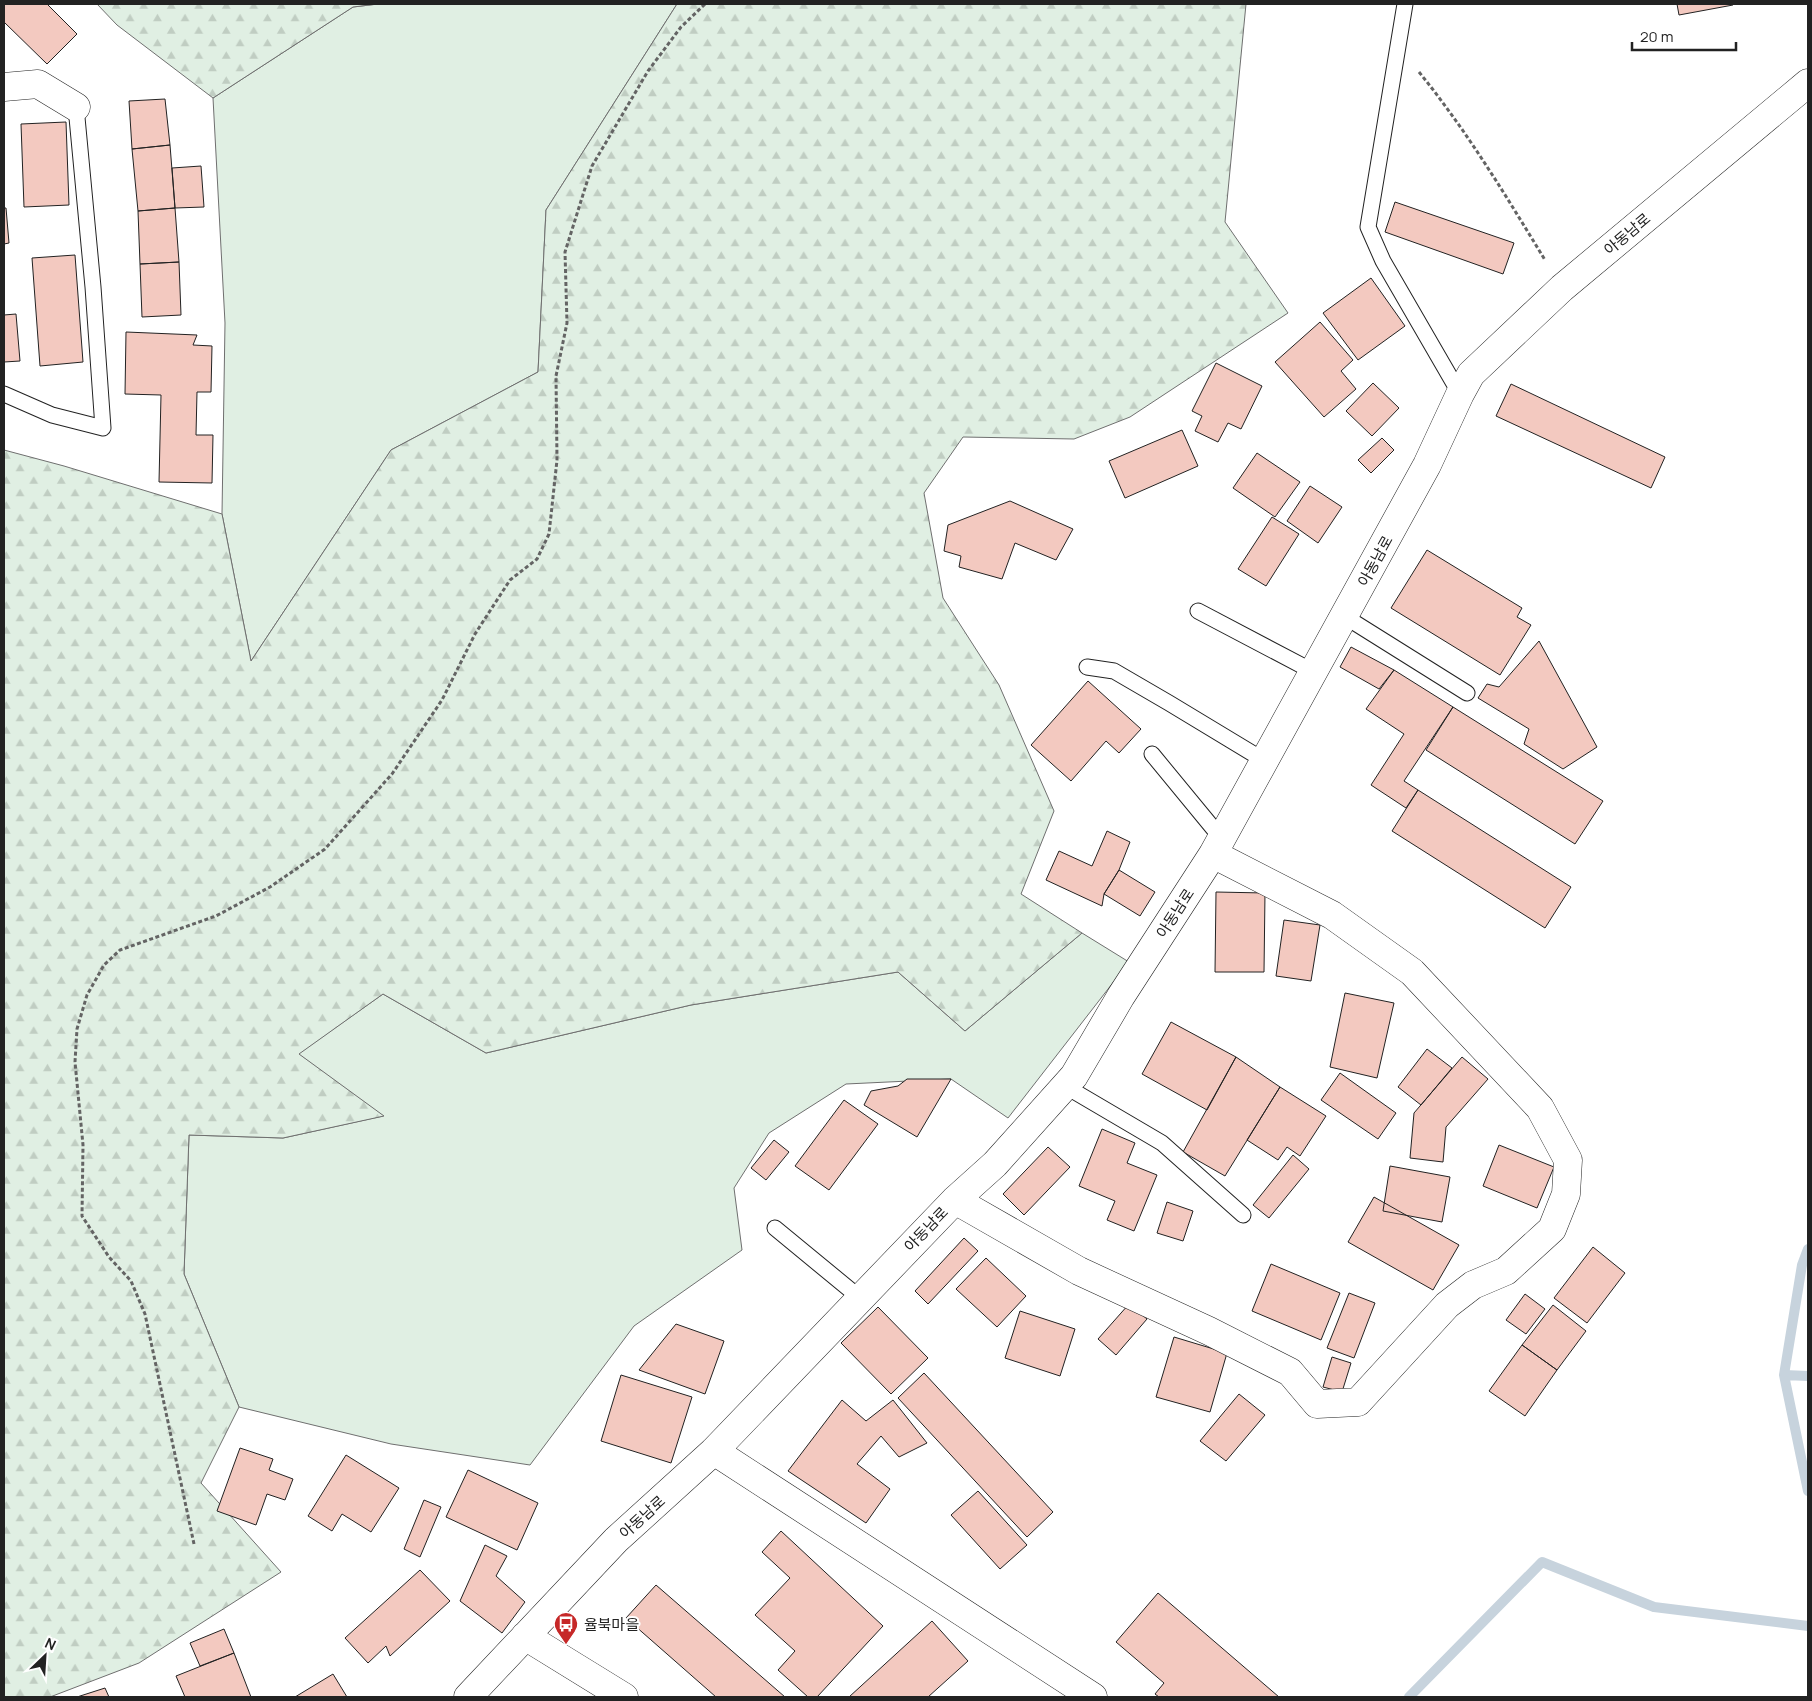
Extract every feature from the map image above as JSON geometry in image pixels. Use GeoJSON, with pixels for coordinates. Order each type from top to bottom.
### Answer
{"type":"FeatureCollection","features":[{"type":"Feature","properties":{"kind":"street","name":"아동남로"},"geometry":{"type":"LineString","coordinates":[[468,1697],[616,1540],[714,1451],[955,1200],[995,1164],[1074,1076],[1121,996],[1218,846],[1427,465],[1471,374],[1562,288],[1808,83]]}},
{"type":"Feature","properties":{"kind":"street"},"geometry":{"type":"LineString","coordinates":[[4,87],[38,84],[76,107]]}},
{"type":"Feature","properties":{"kind":"street"},"geometry":{"type":"LineString","coordinates":[[955,1200],[1080,1270],[1290,1372],[1317,1404],[1358,1402],[1447,1305],[1473,1285],[1506,1271],[1552,1229],[1566,1194],[1568,1160],[1540,1108],[1412,972],[1332,915],[1218,846]]}},
{"type":"Feature","properties":{"kind":"street"},"geometry":{"type":"LineString","coordinates":[[714,1451],[1093,1697]]}},
{"type":"Feature","properties":{"kind":"street"},"geometry":{"type":"LineString","coordinates":[[525,1636],[624,1697]]}},
{"type":"Feature","properties":{"kind":"lane"},"geometry":{"type":"LineString","coordinates":[[1405,4],[1368,227],[1383,261],[1460,394]]}},
{"type":"Feature","properties":{"kind":"lane"},"geometry":{"type":"LineString","coordinates":[[4,394],[52,415],[103,428],[93,288],[76,107]]}},
{"type":"Feature","properties":{"kind":"lane"},"geometry":{"type":"LineString","coordinates":[[1198,611],[1314,672]]}},
{"type":"Feature","properties":{"kind":"lane"},"geometry":{"type":"LineString","coordinates":[[1344,616],[1468,693]]}},
{"type":"Feature","properties":{"kind":"lane"},"geometry":{"type":"LineString","coordinates":[[1087,666],[1114,671],[1264,761]]}},
{"type":"Feature","properties":{"kind":"lane"},"geometry":{"type":"LineString","coordinates":[[1152,754],[1218,846]]}},
{"type":"Feature","properties":{"kind":"lane"},"geometry":{"type":"LineString","coordinates":[[1065,1086],[1162,1143],[1243,1215]]}},
{"type":"Feature","properties":{"kind":"lane"},"geometry":{"type":"LineString","coordinates":[[775,1228],[860,1298]]}},
{"type":"Feature","properties":{"kind":"path"},"geometry":{"type":"LineString","coordinates":[[194,1544],[146,1314],[131,1282],[109,1257],[82,1216],[83,1145],[75,1062],[77,1029],[87,995],[104,965],[120,950],[216,916],[270,887],[324,849],[392,774],[442,700],[475,634],[510,580],[537,559],[550,534],[557,460],[556,376],[567,323],[565,252],[592,166],[648,71],[681,27],[705,4]]}},
{"type":"Feature","properties":{"kind":"path"},"geometry":{"type":"LineString","coordinates":[[1398,46],[1434,90],[1487,166],[1562,288]]}},
{"type":"Feature","properties":{"kind":"green space"},"geometry":{"type":"Polygon","coordinates":[[[97,4],[378,4],[353,7],[213,98],[117,25],[97,4]]]}},
{"type":"Feature","properties":{"kind":"green space"},"geometry":{"type":"Polygon","coordinates":[[[378,4],[677,4],[546,210],[538,372],[391,450],[251,661],[222,514],[225,323],[213,98],[353,7],[378,4]]]}},
{"type":"Feature","properties":{"kind":"green space"},"geometry":{"type":"Polygon","coordinates":[[[677,4],[1246,4],[1225,222],[1288,313],[1130,417],[1074,439],[963,437],[924,493],[943,598],[999,685],[1054,811],[1021,894],[1082,933],[965,1031],[898,972],[691,1005],[486,1053],[383,994],[299,1054],[384,1116],[283,1138],[189,1135],[184,1274],[239,1407],[201,1483],[281,1572],[139,1663],[50,1697],[4,1697],[4,450],[64,466],[222,514],[251,661],[391,450],[538,372],[546,210],[677,4]]]}},
{"type":"Feature","properties":{"kind":"green space"},"geometry":{"type":"Polygon","coordinates":[[[1082,933],[1129,962],[1008,1118],[951,1079],[846,1084],[769,1133],[734,1188],[742,1250],[634,1326],[530,1465],[391,1444],[239,1407],[184,1274],[189,1135],[283,1138],[383,1116],[298,1054],[383,994],[486,1053],[691,1005],[898,972],[965,1031],[1082,933]]]}},
{"type":"Feature","properties":{"kind":"building"},"geometry":{"type":"Polygon","coordinates":[[[4,4],[47,4],[77,34],[47,64],[4,22],[4,4]]]}},
{"type":"Feature","properties":{"kind":"building"},"geometry":{"type":"Polygon","coordinates":[[[1677,4],[1733,4],[1733,5],[1679,15],[1677,4]]]}},
{"type":"Feature","properties":{"kind":"building"},"geometry":{"type":"Polygon","coordinates":[[[165,99],[170,145],[132,149],[129,101],[165,99]]]}},
{"type":"Feature","properties":{"kind":"building"},"geometry":{"type":"Polygon","coordinates":[[[66,122],[69,205],[24,207],[21,124],[66,122]]]}},
{"type":"Feature","properties":{"kind":"building"},"geometry":{"type":"Polygon","coordinates":[[[170,145],[175,208],[138,211],[132,149],[170,145]]]}},
{"type":"Feature","properties":{"kind":"building"},"geometry":{"type":"Polygon","coordinates":[[[201,166],[204,207],[175,208],[172,168],[201,166]]]}},
{"type":"Feature","properties":{"kind":"building"},"geometry":{"type":"Polygon","coordinates":[[[1395,202],[1514,243],[1503,274],[1385,232],[1395,202]]]}},
{"type":"Feature","properties":{"kind":"building"},"geometry":{"type":"Polygon","coordinates":[[[4,208],[6,208],[9,243],[4,244],[4,208]]]}},
{"type":"Feature","properties":{"kind":"building"},"geometry":{"type":"Polygon","coordinates":[[[175,208],[179,262],[140,264],[138,211],[175,208]]]}},
{"type":"Feature","properties":{"kind":"building"},"geometry":{"type":"Polygon","coordinates":[[[75,255],[83,362],[40,366],[32,258],[75,255]]]}},
{"type":"Feature","properties":{"kind":"building"},"geometry":{"type":"Polygon","coordinates":[[[179,262],[181,315],[142,317],[140,264],[179,262]]]}},
{"type":"Feature","properties":{"kind":"building"},"geometry":{"type":"Polygon","coordinates":[[[1371,278],[1405,326],[1358,360],[1323,313],[1371,278]]]}},
{"type":"Feature","properties":{"kind":"building"},"geometry":{"type":"Polygon","coordinates":[[[16,314],[20,361],[4,362],[4,315],[16,314]]]}},
{"type":"Feature","properties":{"kind":"building"},"geometry":{"type":"Polygon","coordinates":[[[1320,322],[1353,360],[1341,371],[1356,389],[1324,417],[1275,362],[1320,322]]]}},
{"type":"Feature","properties":{"kind":"building"},"geometry":{"type":"Polygon","coordinates":[[[126,332],[197,335],[193,345],[212,346],[211,392],[197,392],[196,435],[213,435],[212,483],[159,482],[161,395],[125,394],[126,332]]]}},
{"type":"Feature","properties":{"kind":"building"},"geometry":{"type":"Polygon","coordinates":[[[1216,363],[1262,386],[1241,429],[1228,423],[1218,442],[1195,431],[1202,416],[1192,411],[1216,363]]]}},
{"type":"Feature","properties":{"kind":"building"},"geometry":{"type":"Polygon","coordinates":[[[1373,383],[1399,408],[1372,436],[1346,411],[1373,383]]]}},
{"type":"Feature","properties":{"kind":"building"},"geometry":{"type":"Polygon","coordinates":[[[1511,384],[1665,457],[1651,488],[1496,416],[1511,384]]]}},
{"type":"Feature","properties":{"kind":"building"},"geometry":{"type":"Polygon","coordinates":[[[1182,430],[1198,466],[1125,498],[1109,461],[1182,430]]]}},
{"type":"Feature","properties":{"kind":"building"},"geometry":{"type":"Polygon","coordinates":[[[1382,438],[1394,450],[1371,473],[1358,460],[1382,438]]]}},
{"type":"Feature","properties":{"kind":"building"},"geometry":{"type":"Polygon","coordinates":[[[1257,453],[1300,482],[1275,517],[1233,488],[1257,453]]]}},
{"type":"Feature","properties":{"kind":"building"},"geometry":{"type":"Polygon","coordinates":[[[1310,486],[1342,507],[1318,543],[1287,521],[1310,486]]]}},
{"type":"Feature","properties":{"kind":"building"},"geometry":{"type":"Polygon","coordinates":[[[1010,501],[1073,529],[1056,560],[1015,543],[1002,579],[959,567],[961,556],[944,551],[948,525],[1010,501]]]}},
{"type":"Feature","properties":{"kind":"building"},"geometry":{"type":"Polygon","coordinates":[[[1272,517],[1299,534],[1266,586],[1238,569],[1272,517]]]}},
{"type":"Feature","properties":{"kind":"building"},"geometry":{"type":"Polygon","coordinates":[[[1427,550],[1522,608],[1517,617],[1531,625],[1500,675],[1391,608],[1427,550]]]}},
{"type":"Feature","properties":{"kind":"building"},"geometry":{"type":"Polygon","coordinates":[[[1539,641],[1597,747],[1563,769],[1524,744],[1529,729],[1478,698],[1487,684],[1499,687],[1539,641]]]}},
{"type":"Feature","properties":{"kind":"building"},"geometry":{"type":"Polygon","coordinates":[[[1351,647],[1394,670],[1379,689],[1340,667],[1351,647]]]}},
{"type":"Feature","properties":{"kind":"building"},"geometry":{"type":"Polygon","coordinates":[[[1394,670],[1453,707],[1404,781],[1418,790],[1406,808],[1371,785],[1404,734],[1366,709],[1394,670]]]}},
{"type":"Feature","properties":{"kind":"building"},"geometry":{"type":"Polygon","coordinates":[[[1088,681],[1141,729],[1119,753],[1106,741],[1071,781],[1031,745],[1088,681]]]}},
{"type":"Feature","properties":{"kind":"building"},"geometry":{"type":"Polygon","coordinates":[[[1453,707],[1603,801],[1575,844],[1426,750],[1453,707]]]}},
{"type":"Feature","properties":{"kind":"building"},"geometry":{"type":"Polygon","coordinates":[[[1418,790],[1571,887],[1545,928],[1392,831],[1418,790]]]}},
{"type":"Feature","properties":{"kind":"building"},"geometry":{"type":"Polygon","coordinates":[[[1107,831],[1130,842],[1119,870],[1104,894],[1102,906],[1046,880],[1059,851],[1092,866],[1107,831]]]}},
{"type":"Feature","properties":{"kind":"building"},"geometry":{"type":"Polygon","coordinates":[[[1119,870],[1155,892],[1140,916],[1104,894],[1119,870]]]}},
{"type":"Feature","properties":{"kind":"building"},"geometry":{"type":"Polygon","coordinates":[[[1216,892],[1265,893],[1264,972],[1215,972],[1216,892]]]}},
{"type":"Feature","properties":{"kind":"building"},"geometry":{"type":"Polygon","coordinates":[[[1284,920],[1320,925],[1311,981],[1276,976],[1284,920]]]}},
{"type":"Feature","properties":{"kind":"building"},"geometry":{"type":"Polygon","coordinates":[[[1345,993],[1394,1003],[1377,1078],[1330,1067],[1345,993]]]}},
{"type":"Feature","properties":{"kind":"building"},"geometry":{"type":"Polygon","coordinates":[[[1171,1022],[1236,1057],[1207,1110],[1142,1074],[1171,1022]]]}},
{"type":"Feature","properties":{"kind":"building"},"geometry":{"type":"Polygon","coordinates":[[[1427,1049],[1452,1068],[1421,1105],[1398,1087],[1427,1049]]]}},
{"type":"Feature","properties":{"kind":"building"},"geometry":{"type":"Polygon","coordinates":[[[1236,1057],[1280,1087],[1225,1176],[1183,1152],[1236,1057]]]}},
{"type":"Feature","properties":{"kind":"building"},"geometry":{"type":"Polygon","coordinates":[[[1462,1057],[1488,1079],[1446,1127],[1443,1162],[1410,1158],[1414,1113],[1462,1057]]]}},
{"type":"Feature","properties":{"kind":"building"},"geometry":{"type":"Polygon","coordinates":[[[1340,1073],[1396,1113],[1378,1139],[1321,1100],[1340,1073]]]}},
{"type":"Feature","properties":{"kind":"building"},"geometry":{"type":"Polygon","coordinates":[[[907,1079],[951,1079],[917,1137],[864,1105],[871,1091],[898,1086],[907,1079]]]}},
{"type":"Feature","properties":{"kind":"building"},"geometry":{"type":"Polygon","coordinates":[[[1280,1087],[1326,1116],[1300,1156],[1287,1147],[1278,1160],[1247,1140],[1280,1087]]]}},
{"type":"Feature","properties":{"kind":"building"},"geometry":{"type":"Polygon","coordinates":[[[844,1100],[878,1124],[829,1190],[795,1166],[844,1100]]]}},
{"type":"Feature","properties":{"kind":"building"},"geometry":{"type":"Polygon","coordinates":[[[1102,1129],[1135,1143],[1127,1163],[1157,1175],[1134,1231],[1107,1220],[1115,1201],[1079,1186],[1102,1129]]]}},
{"type":"Feature","properties":{"kind":"building"},"geometry":{"type":"Polygon","coordinates":[[[774,1140],[789,1152],[766,1180],[751,1168],[774,1140]]]}},
{"type":"Feature","properties":{"kind":"building"},"geometry":{"type":"Polygon","coordinates":[[[1499,1145],[1554,1167],[1537,1208],[1483,1186],[1499,1145]]]}},
{"type":"Feature","properties":{"kind":"building"},"geometry":{"type":"Polygon","coordinates":[[[1048,1147],[1070,1167],[1024,1215],[1003,1194],[1048,1147]]]}},
{"type":"Feature","properties":{"kind":"building"},"geometry":{"type":"Polygon","coordinates":[[[1293,1155],[1309,1169],[1269,1218],[1253,1205],[1293,1155]]]}},
{"type":"Feature","properties":{"kind":"building"},"geometry":{"type":"Polygon","coordinates":[[[1390,1166],[1450,1177],[1442,1222],[1383,1211],[1390,1166]]]}},
{"type":"Feature","properties":{"kind":"building"},"geometry":{"type":"Polygon","coordinates":[[[1374,1197],[1459,1245],[1433,1290],[1348,1242],[1374,1197]]]}},
{"type":"Feature","properties":{"kind":"building"},"geometry":{"type":"Polygon","coordinates":[[[1167,1202],[1193,1211],[1183,1241],[1157,1233],[1167,1202]]]}},
{"type":"Feature","properties":{"kind":"building"},"geometry":{"type":"Polygon","coordinates":[[[964,1238],[978,1251],[928,1304],[915,1291],[964,1238]]]}},
{"type":"Feature","properties":{"kind":"building"},"geometry":{"type":"Polygon","coordinates":[[[1593,1247],[1625,1273],[1587,1323],[1554,1298],[1593,1247]]]}},
{"type":"Feature","properties":{"kind":"building"},"geometry":{"type":"Polygon","coordinates":[[[986,1258],[1026,1296],[997,1327],[956,1289],[986,1258]]]}},
{"type":"Feature","properties":{"kind":"building"},"geometry":{"type":"Polygon","coordinates":[[[1271,1264],[1340,1293],[1321,1340],[1252,1311],[1271,1264]]]}},
{"type":"Feature","properties":{"kind":"building"},"geometry":{"type":"Polygon","coordinates":[[[1349,1293],[1375,1303],[1354,1358],[1327,1348],[1349,1293]]]}},
{"type":"Feature","properties":{"kind":"building"},"geometry":{"type":"Polygon","coordinates":[[[1525,1294],[1545,1309],[1526,1334],[1506,1320],[1525,1294]]]}},
{"type":"Feature","properties":{"kind":"building"},"geometry":{"type":"Polygon","coordinates":[[[1129,1304],[1147,1319],[1116,1355],[1098,1339],[1129,1304]]]}},
{"type":"Feature","properties":{"kind":"building"},"geometry":{"type":"Polygon","coordinates":[[[1553,1305],[1586,1331],[1557,1370],[1522,1345],[1553,1305]]]}},
{"type":"Feature","properties":{"kind":"building"},"geometry":{"type":"Polygon","coordinates":[[[878,1307],[928,1358],[891,1394],[841,1343],[878,1307]]]}},
{"type":"Feature","properties":{"kind":"building"},"geometry":{"type":"Polygon","coordinates":[[[1020,1311],[1075,1329],[1060,1376],[1005,1358],[1020,1311]]]}},
{"type":"Feature","properties":{"kind":"building"},"geometry":{"type":"Polygon","coordinates":[[[676,1324],[724,1341],[705,1394],[639,1370],[676,1324]]]}},
{"type":"Feature","properties":{"kind":"building"},"geometry":{"type":"Polygon","coordinates":[[[1174,1337],[1227,1353],[1210,1412],[1156,1397],[1174,1337]]]}},
{"type":"Feature","properties":{"kind":"building"},"geometry":{"type":"Polygon","coordinates":[[[1522,1345],[1557,1370],[1525,1416],[1489,1391],[1522,1345]]]}},
{"type":"Feature","properties":{"kind":"building"},"geometry":{"type":"Polygon","coordinates":[[[1332,1357],[1351,1363],[1342,1392],[1323,1387],[1332,1357]]]}},
{"type":"Feature","properties":{"kind":"building"},"geometry":{"type":"Polygon","coordinates":[[[924,1373],[1053,1512],[1027,1537],[898,1398],[924,1373]]]}},
{"type":"Feature","properties":{"kind":"building"},"geometry":{"type":"Polygon","coordinates":[[[621,1375],[692,1397],[671,1463],[601,1441],[621,1375]]]}},
{"type":"Feature","properties":{"kind":"building"},"geometry":{"type":"Polygon","coordinates":[[[1239,1394],[1265,1415],[1226,1461],[1200,1441],[1239,1394]]]}},
{"type":"Feature","properties":{"kind":"building"},"geometry":{"type":"Polygon","coordinates":[[[842,1400],[866,1421],[893,1400],[927,1443],[899,1457],[881,1436],[857,1464],[890,1489],[866,1523],[788,1471],[842,1400]]]}},
{"type":"Feature","properties":{"kind":"building"},"geometry":{"type":"Polygon","coordinates":[[[240,1448],[273,1459],[269,1470],[293,1479],[285,1500],[267,1494],[256,1525],[217,1511],[240,1448]]]}},
{"type":"Feature","properties":{"kind":"building"},"geometry":{"type":"Polygon","coordinates":[[[346,1455],[399,1488],[371,1532],[342,1514],[332,1531],[308,1516],[346,1455]]]}},
{"type":"Feature","properties":{"kind":"building"},"geometry":{"type":"Polygon","coordinates":[[[468,1470],[538,1503],[517,1550],[446,1517],[468,1470]]]}},
{"type":"Feature","properties":{"kind":"building"},"geometry":{"type":"Polygon","coordinates":[[[978,1491],[1027,1545],[1000,1569],[951,1515],[978,1491]]]}},
{"type":"Feature","properties":{"kind":"building"},"geometry":{"type":"Polygon","coordinates":[[[424,1500],[441,1507],[420,1557],[404,1549],[424,1500]]]}},
{"type":"Feature","properties":{"kind":"building"},"geometry":{"type":"Polygon","coordinates":[[[781,1531],[883,1626],[817,1697],[808,1697],[778,1670],[795,1651],[755,1615],[790,1578],[762,1552],[781,1531]]]}},
{"type":"Feature","properties":{"kind":"building"},"geometry":{"type":"Polygon","coordinates":[[[485,1545],[507,1556],[496,1576],[525,1602],[502,1633],[460,1601],[485,1545]]]}},
{"type":"Feature","properties":{"kind":"building"},"geometry":{"type":"Polygon","coordinates":[[[420,1570],[450,1601],[390,1656],[386,1646],[368,1663],[345,1638],[420,1570]]]}},
{"type":"Feature","properties":{"kind":"building"},"geometry":{"type":"Polygon","coordinates":[[[656,1585],[785,1697],[716,1697],[626,1618],[656,1585]]]}},
{"type":"Feature","properties":{"kind":"building"},"geometry":{"type":"Polygon","coordinates":[[[1158,1593],[1279,1697],[1159,1697],[1155,1694],[1164,1683],[1116,1642],[1158,1593]]]}},
{"type":"Feature","properties":{"kind":"building"},"geometry":{"type":"Polygon","coordinates":[[[932,1621],[968,1661],[928,1697],[849,1697],[932,1621]]]}},
{"type":"Feature","properties":{"kind":"building"},"geometry":{"type":"Polygon","coordinates":[[[224,1629],[234,1653],[200,1666],[190,1643],[224,1629]]]}},
{"type":"Feature","properties":{"kind":"building"},"geometry":{"type":"Polygon","coordinates":[[[234,1653],[251,1697],[185,1697],[176,1676],[234,1653]]]}},
{"type":"Feature","properties":{"kind":"building"},"geometry":{"type":"Polygon","coordinates":[[[333,1674],[347,1697],[295,1697],[333,1674]]]}},
{"type":"Feature","properties":{"kind":"building"},"geometry":{"type":"Polygon","coordinates":[[[105,1688],[109,1697],[77,1697],[105,1688]]]}},
{"type":"Feature","properties":{"kind":"waterway"},"geometry":{"type":"LineString","coordinates":[[1808,1249],[1802,1265],[1784,1375],[1808,1491]]}},
{"type":"Feature","properties":{"kind":"waterway"},"geometry":{"type":"LineString","coordinates":[[1784,1375],[1808,1376]]}},
{"type":"Feature","properties":{"kind":"waterway"},"geometry":{"type":"LineString","coordinates":[[1409,1697],[1542,1562],[1654,1607],[1808,1626]]}},
{"type":"Feature","properties":{"kind":"place","name":"율북마을"},"geometry":{"type":"Point","coordinates":[566,1645]}}]}
